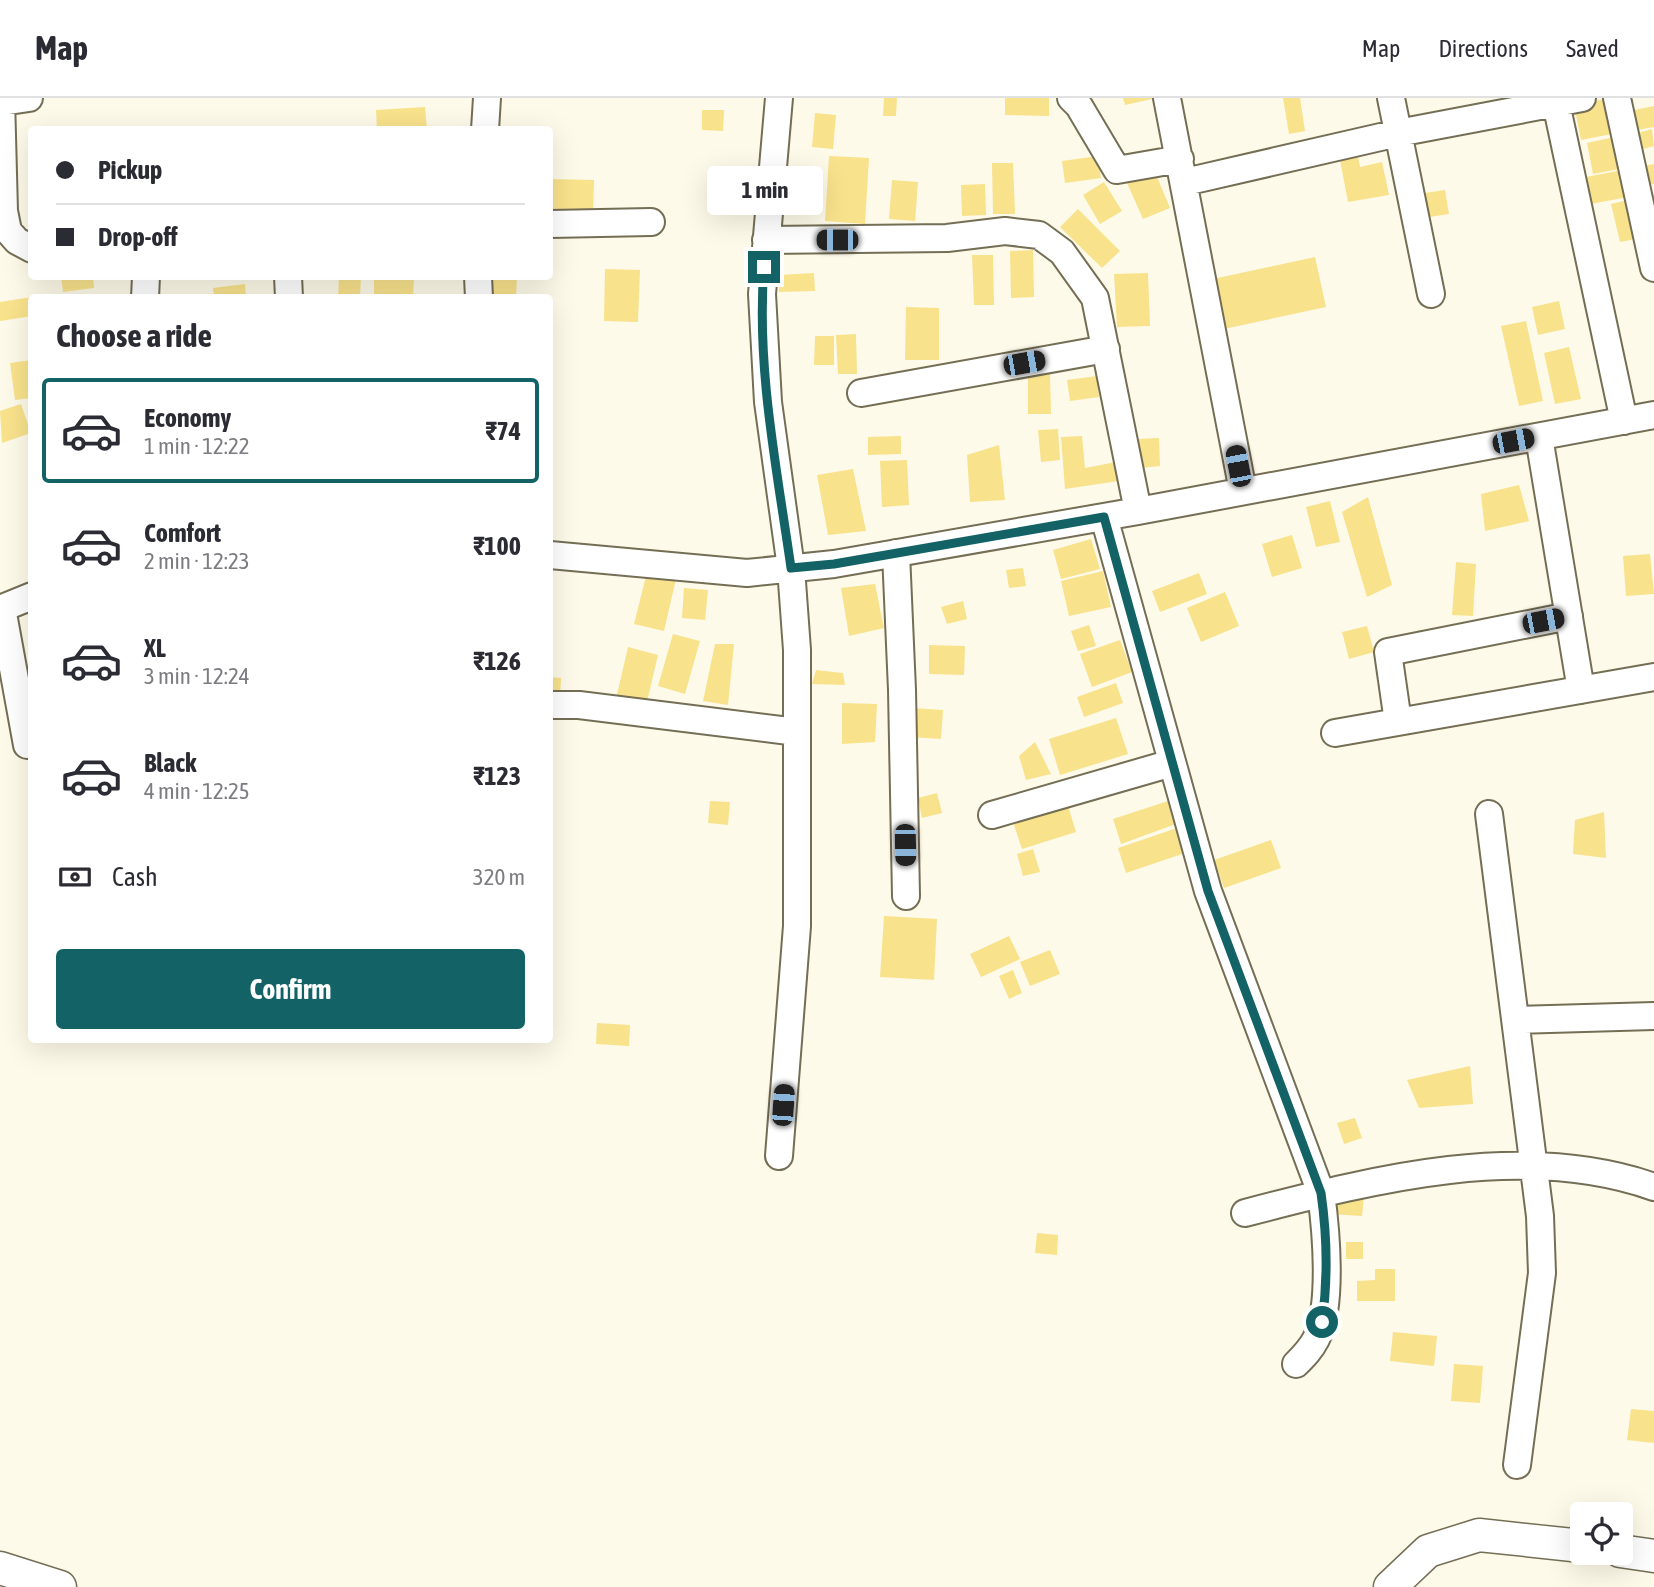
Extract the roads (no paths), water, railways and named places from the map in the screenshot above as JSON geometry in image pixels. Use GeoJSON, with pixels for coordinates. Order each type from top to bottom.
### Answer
{"type":"FeatureCollection","features":[{"type":"Feature","properties":{"kind":"street"},"geometry":{"type":"LineString","coordinates":[[28,247],[17,242],[8,231],[6,221],[1,100],[29,98]]}},
{"type":"Feature","properties":{"kind":"street"},"geometry":{"type":"LineString","coordinates":[[485,126],[487,98]]}},
{"type":"Feature","properties":{"kind":"street"},"geometry":{"type":"LineString","coordinates":[[779,98],[762,294],[768,402],[791,568],[797,650],[797,926],[779,1156]]}},
{"type":"Feature","properties":{"kind":"street"},"geometry":{"type":"LineString","coordinates":[[1071,98],[1079,106],[1117,170],[1182,171],[1582,98]]}},
{"type":"Feature","properties":{"kind":"street"},"geometry":{"type":"LineString","coordinates":[[1167,98],[1243,491]]}},
{"type":"Feature","properties":{"kind":"street"},"geometry":{"type":"LineString","coordinates":[[1391,98],[1431,294]]}},
{"type":"Feature","properties":{"kind":"street"},"geometry":{"type":"LineString","coordinates":[[1616,98],[1654,268]]}},
{"type":"Feature","properties":{"kind":"street"},"geometry":{"type":"LineString","coordinates":[[1556,103],[1624,421]]}},
{"type":"Feature","properties":{"kind":"street"},"geometry":{"type":"LineString","coordinates":[[553,224],[651,222]]}},
{"type":"Feature","properties":{"kind":"street"},"geometry":{"type":"LineString","coordinates":[[766,240],[947,238],[1005,231],[1039,235],[1062,251],[1095,298],[1138,511]]}},
{"type":"Feature","properties":{"kind":"street"},"geometry":{"type":"LineString","coordinates":[[861,393],[1106,349]]}},
{"type":"Feature","properties":{"kind":"street"},"geometry":{"type":"LineString","coordinates":[[553,555],[747,573],[834,564],[1138,511],[1654,415]]}},
{"type":"Feature","properties":{"kind":"street"},"geometry":{"type":"LineString","coordinates":[[1539,436],[1581,691]]}},
{"type":"Feature","properties":{"kind":"street"},"geometry":{"type":"LineString","coordinates":[[1104,517],[1208,891],[1321,1193],[1325,1235],[1323,1315],[1317,1337],[1296,1364]]}},
{"type":"Feature","properties":{"kind":"street"},"geometry":{"type":"LineString","coordinates":[[896,553],[906,896]]}},
{"type":"Feature","properties":{"kind":"street"},"geometry":{"type":"LineString","coordinates":[[27,745],[1,609],[28,598]]}},
{"type":"Feature","properties":{"kind":"street"},"geometry":{"type":"LineString","coordinates":[[1398,722],[1388,652],[1569,616]]}},
{"type":"Feature","properties":{"kind":"street"},"geometry":{"type":"LineString","coordinates":[[1335,733],[1654,677]]}},
{"type":"Feature","properties":{"kind":"street"},"geometry":{"type":"LineString","coordinates":[[553,705],[579,705],[797,732]]}},
{"type":"Feature","properties":{"kind":"street"},"geometry":{"type":"LineString","coordinates":[[992,815],[1172,763]]}},
{"type":"Feature","properties":{"kind":"street"},"geometry":{"type":"LineString","coordinates":[[1489,814],[1540,1216],[1542,1273],[1517,1465]]}},
{"type":"Feature","properties":{"kind":"street"},"geometry":{"type":"LineString","coordinates":[[1516,1020],[1654,1016]]}},
{"type":"Feature","properties":{"kind":"street"},"geometry":{"type":"LineString","coordinates":[[1245,1213],[1321,1193],[1434,1172],[1499,1167],[1572,1168],[1623,1176],[1654,1187]]}},
{"type":"Feature","properties":{"kind":"street"},"geometry":{"type":"LineString","coordinates":[[1390,1587],[1428,1551],[1479,1535],[1570,1545]]}},
{"type":"Feature","properties":{"kind":"street"},"geometry":{"type":"LineString","coordinates":[[1633,1553],[1654,1556]]}},
{"type":"Feature","properties":{"kind":"street"},"geometry":{"type":"LineString","coordinates":[[0,1568],[60,1587]]}}]}
